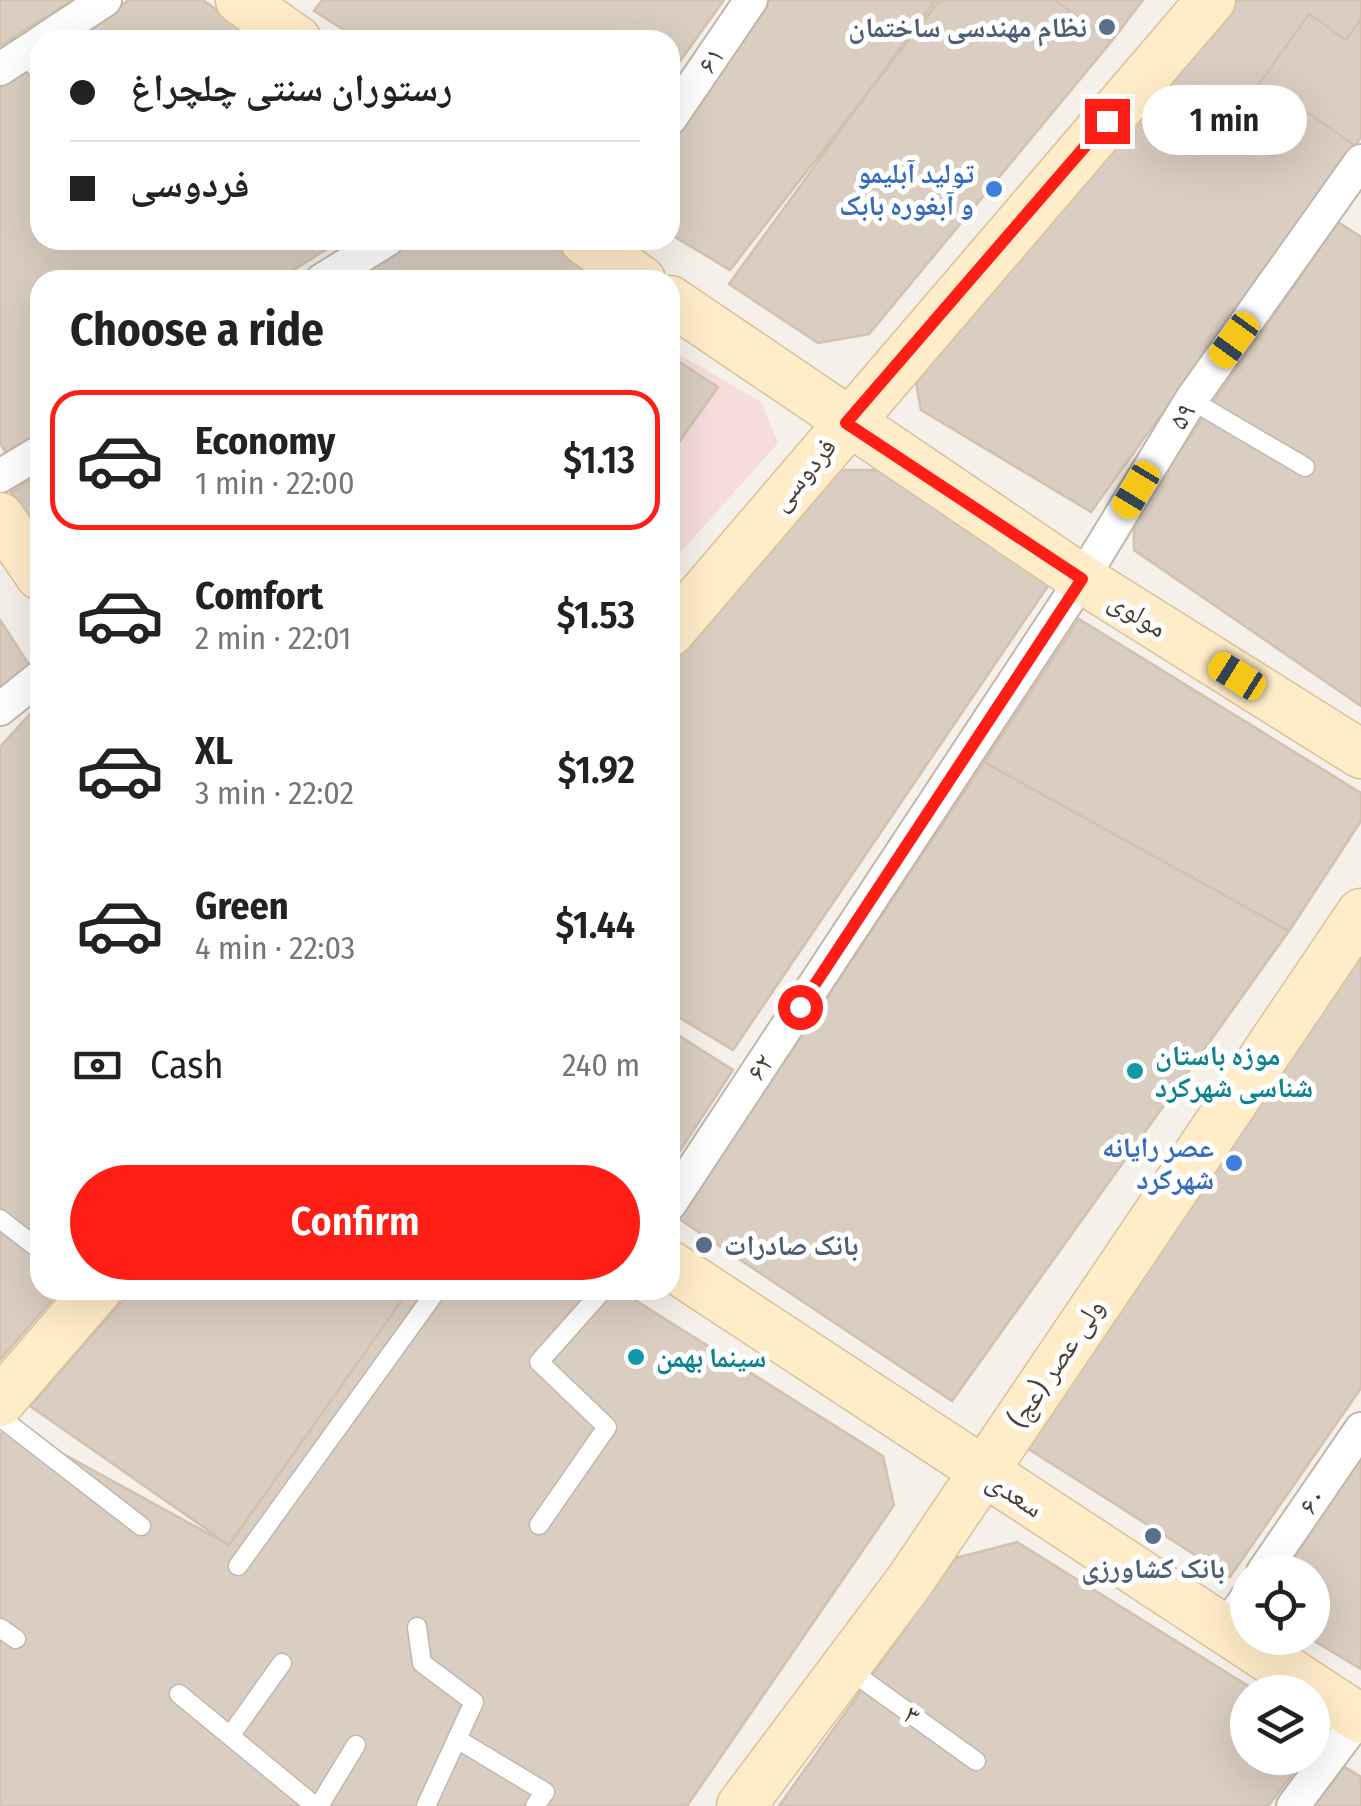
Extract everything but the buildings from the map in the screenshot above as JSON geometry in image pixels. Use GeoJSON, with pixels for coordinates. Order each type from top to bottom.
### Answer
{"type":"FeatureCollection","features":[{"type":"Feature","properties":{"kind":"main road","name":"فردوسی"},"geometry":{"type":"LineString","coordinates":[[680,620],[1212,0]]}},
{"type":"Feature","properties":{"kind":"main road"},"geometry":{"type":"LineString","coordinates":[[599,250],[627,270]]}},
{"type":"Feature","properties":{"kind":"main road","name":"مولوی"},"geometry":{"type":"LineString","coordinates":[[680,312],[1082,579],[1361,754]]}},
{"type":"Feature","properties":{"kind":"main road"},"geometry":{"type":"LineString","coordinates":[[0,516],[30,561]]}},
{"type":"Feature","properties":{"kind":"main road","name":"ولی عصر (عج)"},"geometry":{"type":"LineString","coordinates":[[740,1806],[848,1668],[1361,913]]}},
{"type":"Feature","properties":{"kind":"main road","name":"سعدی"},"geometry":{"type":"LineString","coordinates":[[680,1272],[982,1472],[1230,1609]]}},
{"type":"Feature","properties":{"kind":"main road"},"geometry":{"type":"LineString","coordinates":[[0,1402],[86,1300]]}},
{"type":"Feature","properties":{"kind":"main road","name":"سعدی"},"geometry":{"type":"LineString","coordinates":[[1286,1655],[1360,1719]]}},
{"type":"Feature","properties":{"kind":"street"},"geometry":{"type":"LineString","coordinates":[[65,30],[105,0]]}},
{"type":"Feature","properties":{"kind":"street","name":"۶۱"},"geometry":{"type":"LineString","coordinates":[[680,104],[751,0]]}},
{"type":"Feature","properties":{"kind":"street","name":"۵۹"},"geometry":{"type":"LineString","coordinates":[[1082,579],[1191,400],[1361,161]]}},
{"type":"Feature","properties":{"kind":"street"},"geometry":{"type":"LineString","coordinates":[[338,270],[371,250]]}},
{"type":"Feature","properties":{"kind":"street"},"geometry":{"type":"LineString","coordinates":[[0,476],[30,458]]}},
{"type":"Feature","properties":{"kind":"street","name":"۶۲"},"geometry":{"type":"LineString","coordinates":[[680,1189],[1082,579]]}},
{"type":"Feature","properties":{"kind":"street"},"geometry":{"type":"LineString","coordinates":[[0,709],[30,685]]}},
{"type":"Feature","properties":{"kind":"street","name":"۶۰"},"geometry":{"type":"LineString","coordinates":[[1275,1555],[1361,1429]]}},
{"type":"Feature","properties":{"kind":"street"},"geometry":{"type":"LineString","coordinates":[[1293,1806],[1360,1719]]}},
{"type":"Feature","properties":{"kind":"lane"},"geometry":{"type":"LineString","coordinates":[[1191,400],[1305,467]]}},
{"type":"Feature","properties":{"kind":"lane"},"geometry":{"type":"LineString","coordinates":[[0,1219],[30,1242]]}},
{"type":"Feature","properties":{"kind":"lane"},"geometry":{"type":"LineString","coordinates":[[238,1566],[431,1300]]}},
{"type":"Feature","properties":{"kind":"lane"},"geometry":{"type":"LineString","coordinates":[[540,1525],[607,1427],[540,1362],[594,1300]]}},
{"type":"Feature","properties":{"kind":"lane"},"geometry":{"type":"LineString","coordinates":[[0,1417],[141,1526]]}},
{"type":"Feature","properties":{"kind":"lane"},"geometry":{"type":"LineString","coordinates":[[417,1626],[422,1663],[474,1702],[426,1806]]}},
{"type":"Feature","properties":{"kind":"lane"},"geometry":{"type":"LineString","coordinates":[[230,1736],[282,1663]]}},
{"type":"Feature","properties":{"kind":"lane","name":"۳"},"geometry":{"type":"LineString","coordinates":[[848,1668],[976,1761]]}},
{"type":"Feature","properties":{"kind":"lane"},"geometry":{"type":"LineString","coordinates":[[179,1694],[317,1806],[356,1745]]}},
{"type":"Feature","properties":{"kind":"lane"},"geometry":{"type":"LineString","coordinates":[[457,1739],[544,1792],[535,1806]]}},
{"type":"Feature","properties":{"kind":"shaded area"},"geometry":{"type":"Polygon","coordinates":[[[680,355],[761,402],[778,443],[680,553],[680,355]]]}},
{"type":"Feature","properties":{"kind":"place","name":"نظام مهندسی ساختمان"},"geometry":{"type":"Point","coordinates":[1107,27]}},
{"type":"Feature","properties":{"kind":"place","name":"تولید آبلیمو و آبغوره بابک"},"geometry":{"type":"Point","coordinates":[994,189]}},
{"type":"Feature","properties":{"kind":"place","name":"موزه باستان شناسی شهرکرد"},"geometry":{"type":"Point","coordinates":[1135,1071]}},
{"type":"Feature","properties":{"kind":"place","name":"عصر رایانه شهرکرد"},"geometry":{"type":"Point","coordinates":[1234,1163]}},
{"type":"Feature","properties":{"kind":"place","name":"بانک صادرات"},"geometry":{"type":"Point","coordinates":[704,1245]}},
{"type":"Feature","properties":{"kind":"place","name":"سینما بهمن"},"geometry":{"type":"Point","coordinates":[636,1357]}},
{"type":"Feature","properties":{"kind":"place","name":"بانک کشاورزی"},"geometry":{"type":"Point","coordinates":[1153,1536]}},
{"type":"Feature","properties":{"kind":"route"},"geometry":{"type":"LineString","coordinates":[[800,1007],[1082,579],[846,423],[1107,121]]}}]}
